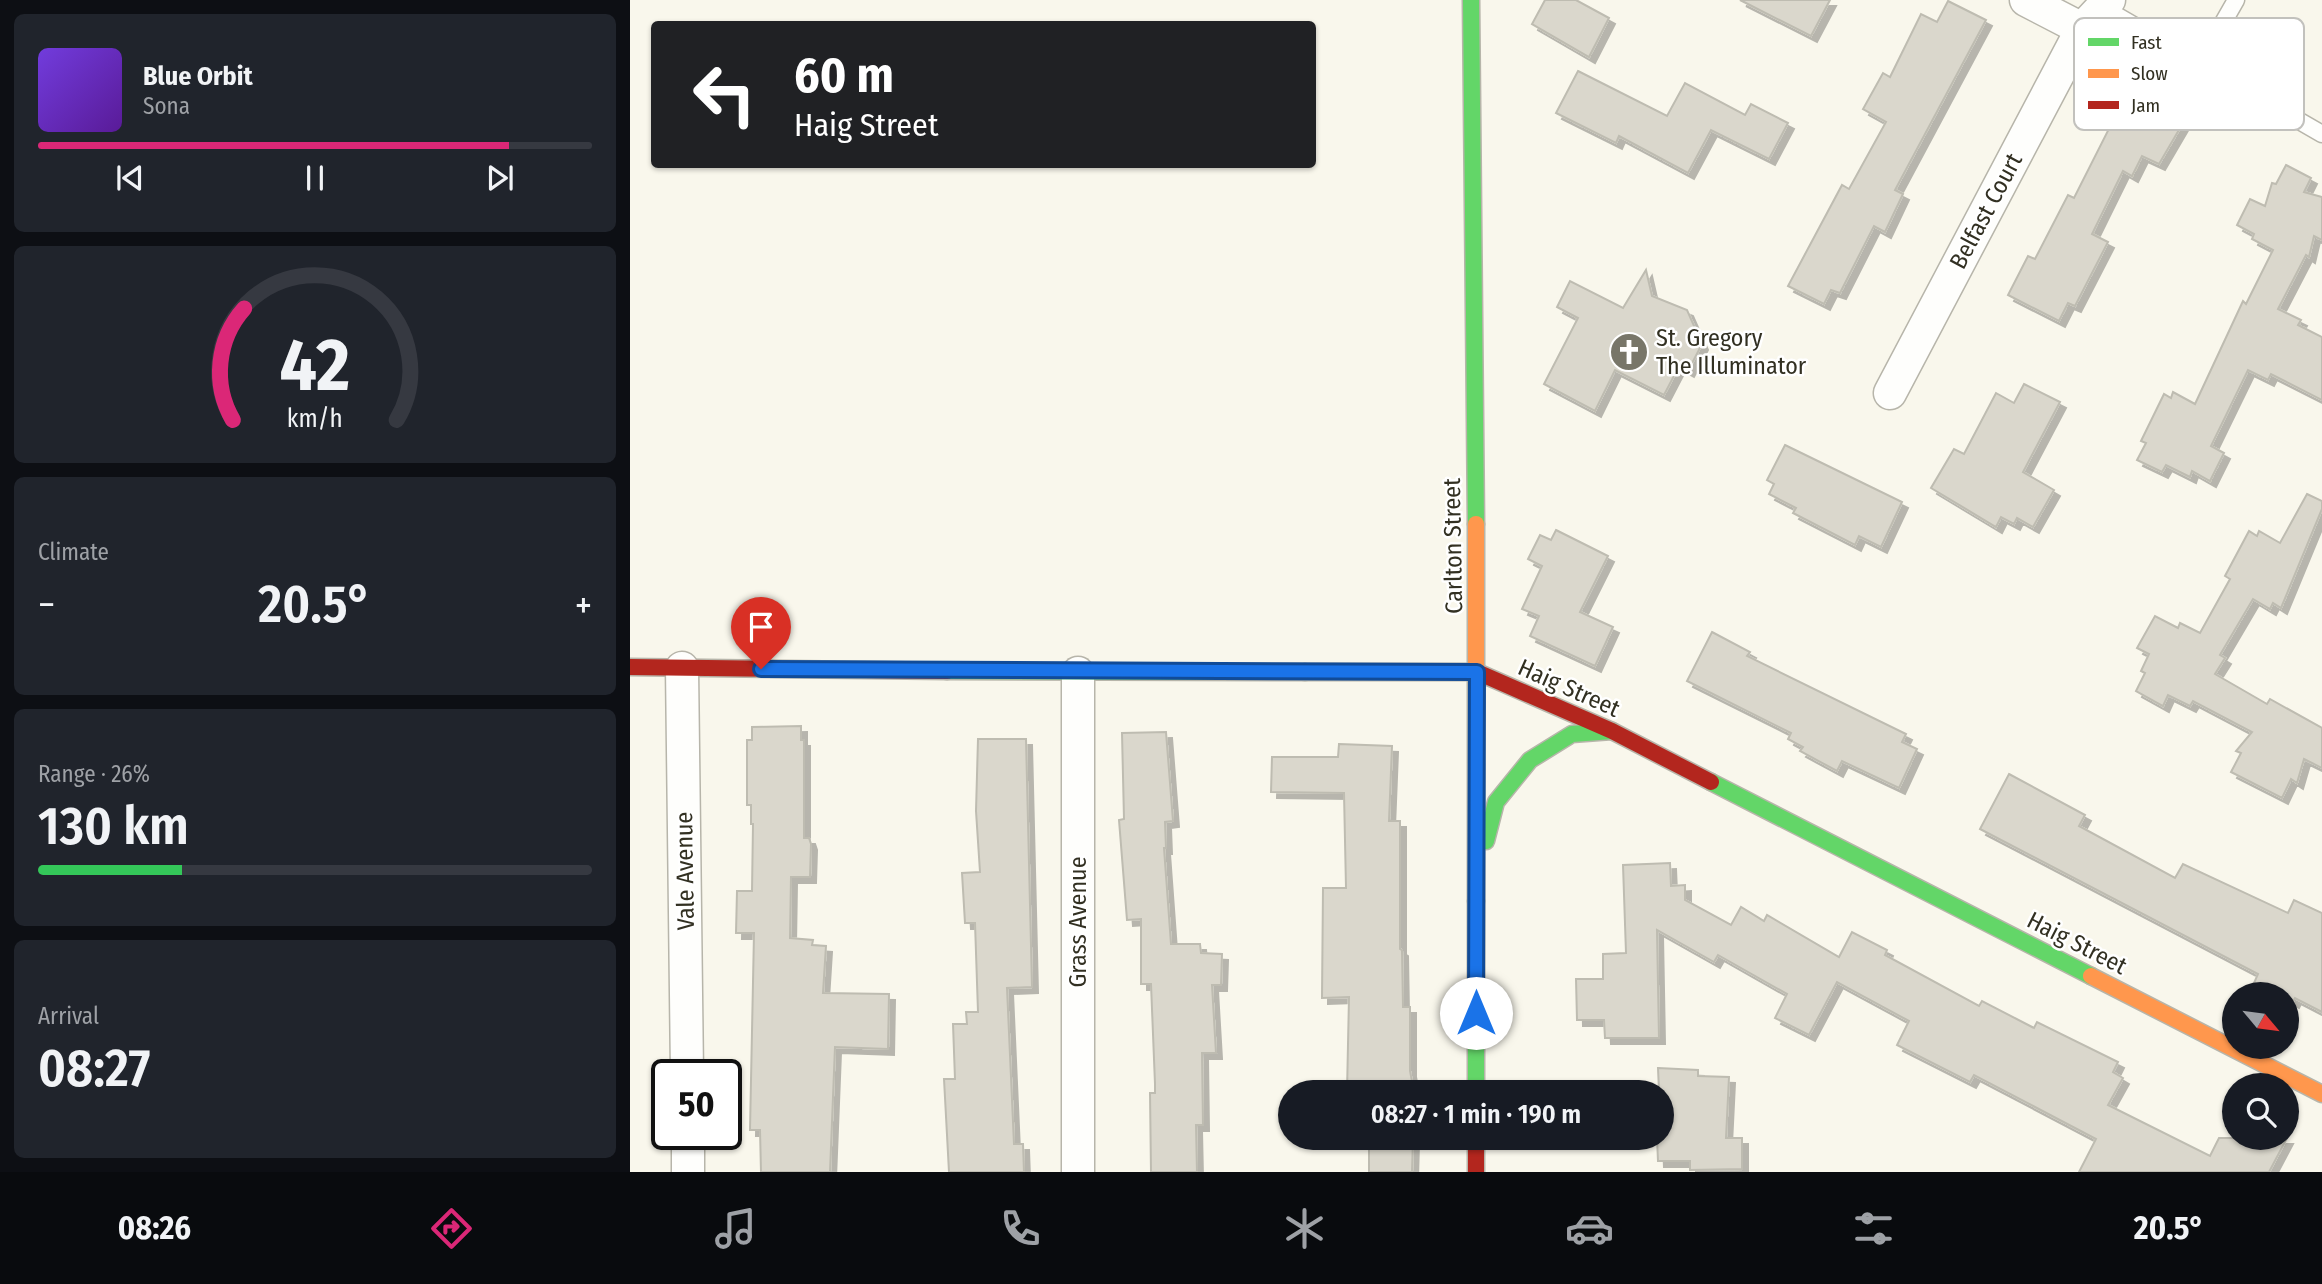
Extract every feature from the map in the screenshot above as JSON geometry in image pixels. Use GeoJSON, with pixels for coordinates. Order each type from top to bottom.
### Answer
{"type":"FeatureCollection","features":[{"type":"Feature","properties":{"kind":"street","name":"Carlton Street"},"geometry":{"type":"LineString","coordinates":[[1471,0],[1477,672],[1476,1080]]}},
{"type":"Feature","properties":{"kind":"street"},"geometry":{"type":"LineString","coordinates":[[2026,0],[2098,12]]}},
{"type":"Feature","properties":{"kind":"street","name":"Belfast Court"},"geometry":{"type":"LineString","coordinates":[[1889,393],[2074,56]]}},
{"type":"Feature","properties":{"kind":"street","name":"Haig Street"},"geometry":{"type":"LineString","coordinates":[[630,667],[1078,673],[1477,672],[1612,731],[2322,1094]]}},
{"type":"Feature","properties":{"kind":"street","name":"Vale Avenue"},"geometry":{"type":"LineString","coordinates":[[682,668],[687,1059]]}},
{"type":"Feature","properties":{"kind":"street","name":"Grass Avenue"},"geometry":{"type":"LineString","coordinates":[[1078,673],[1078,1172]]}},
{"type":"Feature","properties":{"kind":"street"},"geometry":{"type":"LineString","coordinates":[[1476,881],[1496,802],[1530,760],[1572,734],[1612,731]]}},
{"type":"Feature","properties":{"kind":"street"},"geometry":{"type":"LineString","coordinates":[[688,1150],[688,1172]]}},
{"type":"Feature","properties":{"kind":"street"},"geometry":{"type":"LineString","coordinates":[[1476,1150],[1476,1172]]}},
{"type":"Feature","properties":{"kind":"lane"},"geometry":{"type":"LineString","coordinates":[[2226,18],[2236,0]]}},
{"type":"Feature","properties":{"kind":"lane"},"geometry":{"type":"LineString","coordinates":[[2304,124],[2322,134]]}},
{"type":"Feature","properties":{"kind":"building"},"geometry":{"type":"Polygon","coordinates":[[[1545,0],[1576,0],[1609,18],[1589,57],[1532,24],[1545,0]]]}},
{"type":"Feature","properties":{"kind":"building"},"geometry":{"type":"Polygon","coordinates":[[[1740,0],[1830,0],[1811,36],[1740,0]]]}},
{"type":"Feature","properties":{"kind":"building"},"geometry":{"type":"Polygon","coordinates":[[[1948,1],[1986,20],[1895,190],[1903,194],[1885,232],[1874,226],[1840,293],[1831,290],[1824,304],[1788,286],[1842,185],[1849,189],[1886,122],[1863,109],[1883,73],[1890,77],[1921,14],[1937,22],[1948,1]]]}},
{"type":"Feature","properties":{"kind":"building"},"geometry":{"type":"Polygon","coordinates":[[[1578,71],[1667,116],[1685,83],[1745,115],[1751,104],[1788,123],[1769,159],[1711,130],[1688,173],[1619,136],[1616,143],[1556,113],[1578,71]]]}},
{"type":"Feature","properties":{"kind":"building"},"geometry":{"type":"Polygon","coordinates":[[[2108,130],[2179,130],[2159,164],[2142,156],[2132,176],[2123,171],[2092,234],[2108,242],[2075,306],[2068,303],[2059,321],[2008,295],[2028,256],[2035,259],[2068,195],[2074,198],[2108,130]]]}},
{"type":"Feature","properties":{"kind":"building"},"geometry":{"type":"Polygon","coordinates":[[[2286,165],[2311,178],[2304,192],[2322,197],[2322,240],[2314,236],[2309,257],[2306,255],[2278,309],[2301,320],[2298,325],[2322,337],[2322,400],[2271,374],[2268,380],[2248,370],[2211,446],[2224,453],[2210,481],[2192,471],[2190,477],[2166,465],[2162,472],[2137,460],[2146,443],[2141,441],[2164,394],[2171,398],[2173,392],[2195,404],[2243,301],[2246,304],[2273,250],[2252,239],[2254,234],[2237,225],[2250,199],[2265,206],[2272,183],[2276,184],[2286,165]]]}},
{"type":"Feature","properties":{"kind":"building","name":"St. Gregory The Illuminator"},"geometry":{"type":"Polygon","coordinates":[[[1646,270],[1652,296],[1687,310],[1702,344],[1688,371],[1679,366],[1664,395],[1615,370],[1595,411],[1544,384],[1578,318],[1557,307],[1570,281],[1623,308],[1646,270]]]}},
{"type":"Feature","properties":{"kind":"building"},"geometry":{"type":"Polygon","coordinates":[[[2024,384],[2060,402],[2023,472],[2054,490],[2033,527],[2017,518],[2014,524],[2001,517],[1996,527],[1931,488],[1954,449],[1964,454],[1996,393],[2014,403],[2024,384]]]}},
{"type":"Feature","properties":{"kind":"building"},"geometry":{"type":"Polygon","coordinates":[[[1785,445],[1902,502],[1881,547],[1859,536],[1855,545],[1793,513],[1796,508],[1769,494],[1774,484],[1767,480],[1785,445]]]}},
{"type":"Feature","properties":{"kind":"building"},"geometry":{"type":"Polygon","coordinates":[[[2307,494],[2322,501],[2322,509],[2281,608],[2273,603],[2270,609],[2253,599],[2220,655],[2225,658],[2215,674],[2267,704],[2270,699],[2322,728],[2322,768],[2304,759],[2297,783],[2291,779],[2282,798],[2231,772],[2241,753],[2236,751],[2252,732],[2193,701],[2190,706],[2168,695],[2163,706],[2136,691],[2145,673],[2141,671],[2149,654],[2137,648],[2155,616],[2178,628],[2180,623],[2200,633],[2230,579],[2225,576],[2249,531],[2257,536],[2259,531],[2280,543],[2307,494]]]}},
{"type":"Feature","properties":{"kind":"building"},"geometry":{"type":"Polygon","coordinates":[[[1556,530],[1608,556],[1580,612],[1613,627],[1595,666],[1530,636],[1539,616],[1522,609],[1542,566],[1528,559],[1540,535],[1551,540],[1556,530]]]}},
{"type":"Feature","properties":{"kind":"building"},"geometry":{"type":"Polygon","coordinates":[[[1712,632],[1750,652],[1747,656],[1906,734],[1902,742],[1917,749],[1899,788],[1842,761],[1837,771],[1800,751],[1803,747],[1788,739],[1791,733],[1687,681],[1712,632]]]}},
{"type":"Feature","properties":{"kind":"building"},"geometry":{"type":"Polygon","coordinates":[[[801,726],[801,740],[804,740],[804,838],[809,838],[811,844],[810,877],[791,877],[790,938],[813,940],[812,945],[826,946],[823,993],[889,994],[888,1049],[835,1047],[830,1172],[761,1172],[760,1130],[750,1130],[754,933],[736,933],[737,891],[752,891],[753,824],[751,805],[747,805],[747,740],[752,740],[752,727],[801,726]]]}},
{"type":"Feature","properties":{"kind":"building"},"geometry":{"type":"Polygon","coordinates":[[[1166,732],[1173,821],[1165,822],[1164,848],[1171,944],[1200,944],[1201,953],[1222,954],[1221,985],[1212,985],[1216,1053],[1202,1053],[1203,1125],[1196,1125],[1197,1172],[1151,1172],[1150,1093],[1155,1093],[1155,1084],[1151,984],[1141,984],[1141,919],[1127,920],[1119,820],[1124,819],[1122,733],[1166,732]]]}},
{"type":"Feature","properties":{"kind":"building"},"geometry":{"type":"Polygon","coordinates":[[[978,739],[1026,739],[1032,987],[1007,988],[1014,1144],[1023,1144],[1024,1172],[949,1172],[944,1079],[955,1079],[953,1024],[967,1024],[966,1012],[978,1012],[975,923],[965,923],[962,873],[980,872],[976,811],[978,739]]]}},
{"type":"Feature","properties":{"kind":"building"},"geometry":{"type":"Polygon","coordinates":[[[1339,744],[1392,746],[1389,821],[1400,821],[1400,949],[1403,1007],[1410,1007],[1412,1080],[1347,1080],[1349,997],[1322,998],[1323,888],[1346,888],[1344,793],[1271,792],[1272,757],[1338,757],[1339,744]]]}},
{"type":"Feature","properties":{"kind":"building"},"geometry":{"type":"Polygon","coordinates":[[[2009,774],[2085,815],[2079,826],[2175,878],[2183,864],[2288,913],[2294,900],[2322,913],[2322,1012],[2300,1001],[2300,982],[2254,982],[2258,974],[1980,829],[2009,774]]]}},
{"type":"Feature","properties":{"kind":"building"},"geometry":{"type":"Polygon","coordinates":[[[1670,863],[1671,886],[1685,885],[1685,900],[1731,925],[1741,907],[1764,921],[1767,915],[1839,957],[1852,932],[1887,950],[1885,955],[1979,1006],[1982,1001],[2034,1028],[2037,1022],[2118,1062],[2113,1072],[2123,1078],[2108,1105],[2210,1156],[2219,1138],[2222,1138],[2222,1150],[2281,1150],[2269,1172],[2079,1172],[2096,1139],[1974,1075],[1970,1082],[1897,1045],[1909,1021],[1837,982],[1809,1035],[1775,1018],[1787,994],[1718,955],[1714,962],[1657,930],[1659,1038],[1605,1038],[1604,1020],[1577,1020],[1576,979],[1603,979],[1603,954],[1626,953],[1623,865],[1670,863]]]}},
{"type":"Feature","properties":{"kind":"building"},"geometry":{"type":"Polygon","coordinates":[[[1658,1068],[1698,1070],[1698,1076],[1729,1077],[1726,1138],[1742,1138],[1742,1169],[1690,1170],[1690,1161],[1658,1161],[1658,1150],[1674,1150],[1674,1080],[1659,1080],[1658,1068]]]}},
{"type":"Feature","properties":{"kind":"building"},"geometry":{"type":"Polygon","coordinates":[[[1369,1150],[1413,1150],[1412,1172],[1369,1172],[1369,1150]]]}},
{"type":"Feature","properties":{"kind":"traffic: fast"},"geometry":{"type":"LineString","coordinates":[[1471,0],[1476,524]]}},
{"type":"Feature","properties":{"kind":"traffic: fast"},"geometry":{"type":"LineString","coordinates":[[947,671],[1305,672]]}},
{"type":"Feature","properties":{"kind":"traffic: fast"},"geometry":{"type":"LineString","coordinates":[[1486,841],[1496,802],[1530,760],[1572,734],[1612,731]]}},
{"type":"Feature","properties":{"kind":"traffic: fast"},"geometry":{"type":"LineString","coordinates":[[1711,782],[2091,976]]}},
{"type":"Feature","properties":{"kind":"traffic: fast"},"geometry":{"type":"LineString","coordinates":[[1476,901],[1476,1080]]}},
{"type":"Feature","properties":{"kind":"traffic: slow"},"geometry":{"type":"LineString","coordinates":[[1476,524],[1476,901]]}},
{"type":"Feature","properties":{"kind":"traffic: slow"},"geometry":{"type":"LineString","coordinates":[[2091,976],[2322,1094]]}},
{"type":"Feature","properties":{"kind":"traffic: jam"},"geometry":{"type":"LineString","coordinates":[[630,667],[947,671]]}},
{"type":"Feature","properties":{"kind":"traffic: jam"},"geometry":{"type":"LineString","coordinates":[[1305,672],[1477,672],[1612,731],[1711,782]]}},
{"type":"Feature","properties":{"kind":"traffic: jam"},"geometry":{"type":"LineString","coordinates":[[1476,1150],[1476,1172]]}},
{"type":"Feature","properties":{"kind":"place","name":"St. Gregory The Illuminator"},"geometry":{"type":"Point","coordinates":[1629,352]}},
{"type":"Feature","properties":{"kind":"route"},"geometry":{"type":"LineString","coordinates":[[761,669],[1078,673],[1477,672],[1476,1013]]}}]}
